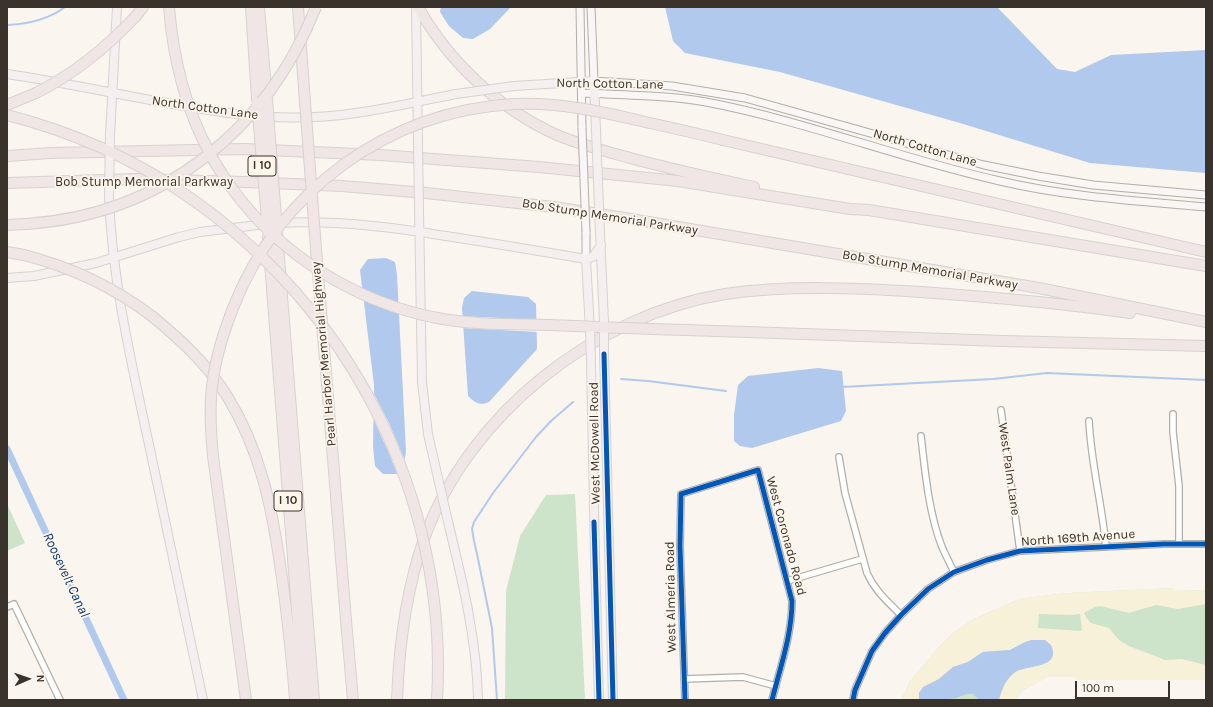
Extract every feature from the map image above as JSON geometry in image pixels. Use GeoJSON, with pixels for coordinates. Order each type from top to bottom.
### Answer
{"type":"FeatureCollection","features":[{"type":"Feature","properties":{"kind":"highway"},"geometry":{"type":"LineString","coordinates":[[7,105],[36,93],[70,74],[111,41],[143,7]]}},
{"type":"Feature","properties":{"kind":"highway"},"geometry":{"type":"LineString","coordinates":[[169,7],[173,44],[183,90],[199,132],[217,167],[250,211],[280,241],[312,266],[338,282],[390,306],[427,316],[451,320],[498,324],[1003,341],[1206,346]]}},
{"type":"Feature","properties":{"kind":"highway","name":"I 10"},"geometry":{"type":"LineString","coordinates":[[251,7],[262,99],[304,700]]}},
{"type":"Feature","properties":{"kind":"highway"},"geometry":{"type":"LineString","coordinates":[[259,7],[262,99]]}},
{"type":"Feature","properties":{"kind":"highway","name":"Pearl Harbor Memorial Highway"},"geometry":{"type":"LineString","coordinates":[[298,7],[353,700]]}},
{"type":"Feature","properties":{"kind":"highway"},"geometry":{"type":"LineString","coordinates":[[7,225],[73,218],[138,198],[201,160],[230,137],[265,99],[295,53],[316,7]]}},
{"type":"Feature","properties":{"kind":"highway"},"geometry":{"type":"LineString","coordinates":[[417,7],[442,44],[483,87],[517,112],[556,134],[589,147],[687,173],[869,210],[1206,266]]}},
{"type":"Feature","properties":{"kind":"highway"},"geometry":{"type":"LineString","coordinates":[[246,700],[215,476],[212,440],[211,396],[221,343],[237,297],[254,264],[265,245],[285,219],[323,180],[364,150],[396,134],[440,117],[471,110],[495,106],[523,104],[562,106],[589,110],[723,140],[1206,252]]}},
{"type":"Feature","properties":{"kind":"highway"},"geometry":{"type":"LineString","coordinates":[[7,115],[30,121],[70,135],[108,151],[183,193],[220,220],[253,248],[289,284],[324,326],[352,367],[378,413],[395,451],[412,497],[426,551],[434,602],[438,653],[437,700]]}},
{"type":"Feature","properties":{"kind":"highway"},"geometry":{"type":"LineString","coordinates":[[7,156],[65,152],[244,149],[381,155],[539,167],[678,181],[850,209],[869,210]]}},
{"type":"Feature","properties":{"kind":"highway","name":"Bob Stump Memorial Parkway"},"geometry":{"type":"LineString","coordinates":[[7,183],[136,179],[342,186],[419,192],[539,206],[625,218],[1039,288],[1206,323]]}},
{"type":"Feature","properties":{"kind":"highway"},"geometry":{"type":"LineString","coordinates":[[272,233],[314,700]]}},
{"type":"Feature","properties":{"kind":"highway"},"geometry":{"type":"LineString","coordinates":[[7,252],[24,255],[59,265],[97,281],[127,298],[153,316],[184,343],[216,381],[233,407],[253,446],[264,482],[273,521],[289,631],[295,700]]}},
{"type":"Feature","properties":{"kind":"highway"},"geometry":{"type":"LineString","coordinates":[[397,700],[400,649],[409,590],[426,534],[452,484],[482,439],[504,413],[523,394],[572,355],[622,326],[677,306],[723,295],[761,290],[807,289],[890,290],[1009,299],[1102,309],[1206,323]]}},
{"type":"Feature","properties":{"kind":"main road"},"geometry":{"type":"LineString","coordinates":[[117,7],[110,135],[109,196],[114,257],[121,307],[132,364],[202,700]]}},
{"type":"Feature","properties":{"kind":"main road"},"geometry":{"type":"LineString","coordinates":[[417,7],[416,56],[422,382],[428,434],[469,613],[475,654],[478,700]]}},
{"type":"Feature","properties":{"kind":"main road","name":"West McDowell Road"},"geometry":{"type":"LineString","coordinates":[[580,7],[582,128],[591,361],[599,700]]}},
{"type":"Feature","properties":{"kind":"main road","name":"West McDowell Road"},"geometry":{"type":"LineString","coordinates":[[591,7],[604,322],[613,700]]}},
{"type":"Feature","properties":{"kind":"main road","name":"North Cotton Lane"},"geometry":{"type":"LineString","coordinates":[[7,74],[214,112],[271,117],[315,117],[342,115],[372,111],[456,94],[514,86],[582,81],[672,86],[745,98],[984,165],[1093,185],[1206,195]]}},
{"type":"Feature","properties":{"kind":"main road","name":"North Cotton Lane"},"geometry":{"type":"LineString","coordinates":[[582,93],[681,99],[733,108],[779,119],[965,172],[1028,187],[1080,196],[1206,207]]}},
{"type":"Feature","properties":{"kind":"main road"},"geometry":{"type":"LineString","coordinates":[[7,278],[50,273],[96,263],[179,237],[200,232],[259,224],[293,222],[343,222],[419,232],[586,259],[593,257],[601,245]]}},
{"type":"Feature","properties":{"kind":"street","name":"West Palm Lane"},"geometry":{"type":"LineString","coordinates":[[1001,410],[1020,551]]}},
{"type":"Feature","properties":{"kind":"street"},"geometry":{"type":"LineString","coordinates":[[1173,414],[1173,432],[1179,486],[1179,544]]}},
{"type":"Feature","properties":{"kind":"street"},"geometry":{"type":"LineString","coordinates":[[1089,421],[1090,444],[1104,522],[1106,547]]}},
{"type":"Feature","properties":{"kind":"street"},"geometry":{"type":"LineString","coordinates":[[921,436],[924,466],[933,517],[942,546],[954,572]]}},
{"type":"Feature","properties":{"kind":"street"},"geometry":{"type":"LineString","coordinates":[[839,457],[845,493],[862,559],[872,585],[901,615]]}},
{"type":"Feature","properties":{"kind":"street","name":"West Almeria Road"},"geometry":{"type":"LineString","coordinates":[[685,700],[680,546],[682,494],[758,470]]}},
{"type":"Feature","properties":{"kind":"street","name":"West Coronado Road"},"geometry":{"type":"LineString","coordinates":[[758,470],[792,602],[792,617],[772,700]]}},
{"type":"Feature","properties":{"kind":"street","name":"North 169th Avenue"},"geometry":{"type":"LineString","coordinates":[[853,700],[872,651],[901,615],[928,590],[954,572],[987,560],[1020,551],[1206,544]]}},
{"type":"Feature","properties":{"kind":"street"},"geometry":{"type":"LineString","coordinates":[[787,581],[862,559]]}},
{"type":"Feature","properties":{"kind":"street"},"geometry":{"type":"LineString","coordinates":[[7,608],[14,604],[60,700]]}},
{"type":"Feature","properties":{"kind":"street"},"geometry":{"type":"LineString","coordinates":[[684,679],[743,677],[776,686]]}},
{"type":"Feature","properties":{"kind":"green space"},"geometry":{"type":"Polygon","coordinates":[[[575,494],[585,700],[505,700],[506,591],[520,536],[546,495],[575,494]]]}},
{"type":"Feature","properties":{"kind":"green space"},"geometry":{"type":"Polygon","coordinates":[[[7,504],[25,543],[7,551],[7,504]]]}},
{"type":"Feature","properties":{"kind":"green space"},"geometry":{"type":"Polygon","coordinates":[[[1175,588],[1175,591],[1206,590],[1206,680],[1076,680],[1076,677],[1047,677],[1023,690],[1014,700],[901,700],[911,680],[937,649],[953,633],[972,620],[1019,599],[1067,593],[1175,588]]]}},
{"type":"Feature","properties":{"kind":"sand"},"geometry":{"type":"Polygon","coordinates":[[[1175,588],[1175,591],[1206,590],[1206,604],[1178,609],[1156,605],[1129,613],[1100,606],[1084,613],[1091,623],[1109,628],[1119,640],[1129,646],[1165,660],[1182,659],[1206,665],[1206,680],[1076,680],[1076,677],[1047,677],[1023,690],[1014,700],[999,700],[1004,685],[1014,673],[1019,670],[1040,665],[1047,662],[1051,658],[1053,653],[1051,645],[1027,641],[1010,650],[983,652],[968,662],[953,667],[919,693],[919,700],[901,700],[911,680],[937,649],[953,633],[972,620],[1019,599],[1067,593],[1175,588]],[[1039,614],[1038,628],[1081,631],[1080,614],[1039,614]]]}},
{"type":"Feature","properties":{"kind":"water"},"geometry":{"type":"Polygon","coordinates":[[[441,7],[511,7],[490,29],[473,39],[463,38],[449,26],[440,12],[441,7]]]}},
{"type":"Feature","properties":{"kind":"water"},"geometry":{"type":"Polygon","coordinates":[[[665,7],[997,7],[1057,69],[1075,72],[1111,55],[1206,50],[1206,173],[1090,163],[960,123],[780,72],[685,53],[673,41],[665,7]]]}},
{"type":"Feature","properties":{"kind":"water"},"geometry":{"type":"Polygon","coordinates":[[[386,258],[395,262],[397,275],[406,452],[403,468],[397,474],[383,474],[375,466],[373,447],[374,385],[360,270],[368,259],[386,258]]]}},
{"type":"Feature","properties":{"kind":"water"},"geometry":{"type":"Polygon","coordinates":[[[472,291],[528,297],[536,304],[537,349],[489,402],[483,404],[475,402],[468,396],[462,308],[464,298],[472,291]]]}},
{"type":"Feature","properties":{"kind":"water"},"geometry":{"type":"Polygon","coordinates":[[[818,368],[842,371],[846,411],[841,421],[752,448],[740,446],[734,441],[734,415],[738,385],[748,376],[818,368]]]}},
{"type":"Feature","properties":{"kind":"water"},"geometry":{"type":"Polygon","coordinates":[[[1031,640],[1045,640],[1051,645],[1053,653],[1051,659],[1041,665],[1019,670],[1014,673],[1004,685],[999,700],[979,700],[973,694],[967,694],[956,698],[941,700],[919,700],[919,693],[923,687],[939,679],[953,667],[968,662],[983,652],[1010,650],[1031,640]]]}},
{"type":"Feature","properties":{"kind":"pier"},"geometry":{"type":"Polygon","coordinates":[[[461,316],[538,320],[539,332],[461,328],[461,316]]]}},
{"type":"Feature","properties":{"kind":"pier"},"geometry":{"type":"Polygon","coordinates":[[[372,390],[389,423],[406,463],[405,469],[398,476],[372,416],[372,390]]]}},
{"type":"Feature","properties":{"kind":"waterway"},"geometry":{"type":"LineString","coordinates":[[7,25],[23,24],[45,18],[65,7]]}},
{"type":"Feature","properties":{"kind":"waterway"},"geometry":{"type":"LineString","coordinates":[[842,387],[993,379],[1047,373],[1206,380]]}},
{"type":"Feature","properties":{"kind":"waterway"},"geometry":{"type":"LineString","coordinates":[[621,379],[726,391]]}},
{"type":"Feature","properties":{"kind":"waterway"},"geometry":{"type":"LineString","coordinates":[[497,700],[492,628],[472,529],[474,522],[493,493],[536,437],[551,421],[573,402]]}},
{"type":"Feature","properties":{"kind":"waterway","name":"Roosevelt Canal"},"geometry":{"type":"LineString","coordinates":[[7,449],[124,700]]}},
{"type":"Feature","properties":{"kind":"cycle path"},"geometry":{"type":"LineString","coordinates":[[604,354],[613,700]]}},
{"type":"Feature","properties":{"kind":"cycle path"},"geometry":{"type":"LineString","coordinates":[[685,700],[680,546],[681,494],[758,470],[792,601],[788,639],[772,700]]}},
{"type":"Feature","properties":{"kind":"cycle path"},"geometry":{"type":"LineString","coordinates":[[594,522],[599,700]]}},
{"type":"Feature","properties":{"kind":"cycle path"},"geometry":{"type":"LineString","coordinates":[[853,700],[855,690],[872,651],[885,633],[928,589],[954,572],[987,560],[1020,551],[1164,544],[1206,544]]}}]}
